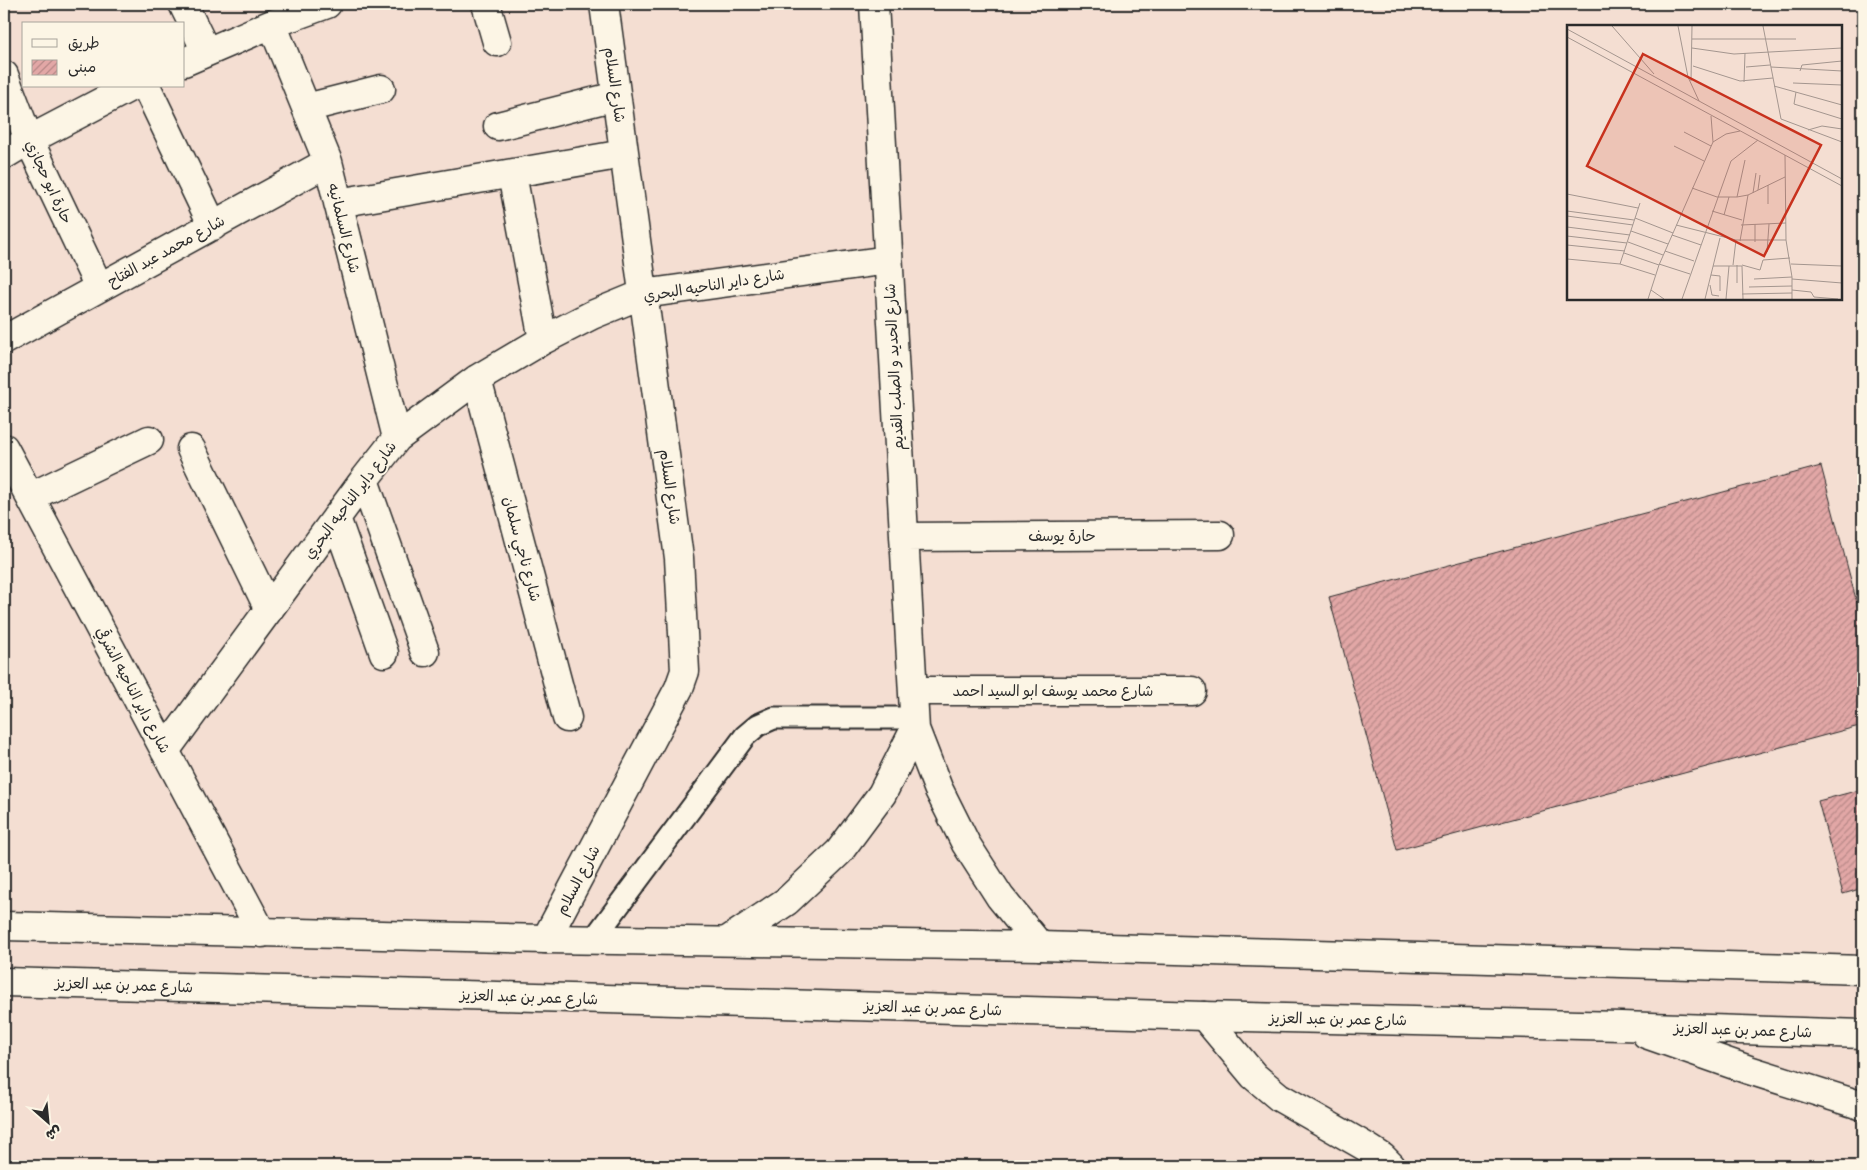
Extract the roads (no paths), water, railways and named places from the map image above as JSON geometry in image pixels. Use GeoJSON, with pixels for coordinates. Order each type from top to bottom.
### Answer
{"type":"FeatureCollection","features":[{"type":"Feature","properties":{"kind":"street"},"geometry":{"type":"LineString","coordinates":[[184,4],[195,57],[313,6]]}},
{"type":"Feature","properties":{"kind":"street"},"geometry":{"type":"LineString","coordinates":[[486,4],[497,42]]}},
{"type":"Feature","properties":{"kind":"street","name":"شارع السلام"},"geometry":{"type":"LineString","coordinates":[[546,939],[679,688],[685,671],[679,558],[604,4]]}},
{"type":"Feature","properties":{"kind":"street","name":"شارع الحديد و الصلب القديم"},"geometry":{"type":"LineString","coordinates":[[874,4],[915,724],[938,788],[966,844],[1000,897],[1040,946]]}},
{"type":"Feature","properties":{"kind":"street","name":"شارع السلمانيه"},"geometry":{"type":"LineString","coordinates":[[272,24],[328,162],[397,438]]}},
{"type":"Feature","properties":{"kind":"street","name":"حارة ابو حجازي"},"geometry":{"type":"LineString","coordinates":[[4,75],[29,140],[99,287]]}},
{"type":"Feature","properties":{"kind":"street"},"geometry":{"type":"LineString","coordinates":[[4,155],[128,88]]}},
{"type":"Feature","properties":{"kind":"street"},"geometry":{"type":"LineString","coordinates":[[147,88],[212,226]]}},
{"type":"Feature","properties":{"kind":"street"},"geometry":{"type":"LineString","coordinates":[[306,108],[381,89]]}},
{"type":"Feature","properties":{"kind":"street"},"geometry":{"type":"LineString","coordinates":[[498,126],[616,96]]}},
{"type":"Feature","properties":{"kind":"street"},"geometry":{"type":"LineString","coordinates":[[338,203],[624,154]]}},
{"type":"Feature","properties":{"kind":"street","name":"شارع محمد عبد الفتاح"},"geometry":{"type":"LineString","coordinates":[[4,340],[328,162]]}},
{"type":"Feature","properties":{"kind":"street"},"geometry":{"type":"LineString","coordinates":[[512,174],[543,340]]}},
{"type":"Feature","properties":{"kind":"street","name":"شارع داير الناحيه البحري"},"geometry":{"type":"LineString","coordinates":[[165,750],[397,438],[477,379],[543,340],[592,315],[643,294],[888,260]]}},
{"type":"Feature","properties":{"kind":"street","name":"شارع ناجي سلمان"},"geometry":{"type":"LineString","coordinates":[[477,379],[567,718]]}},
{"type":"Feature","properties":{"kind":"street"},"geometry":{"type":"LineString","coordinates":[[30,497],[149,440]]}},
{"type":"Feature","properties":{"kind":"street","name":"شارع داير الناحيه الشرقي"},"geometry":{"type":"LineString","coordinates":[[4,448],[262,933]]}},
{"type":"Feature","properties":{"kind":"street"},"geometry":{"type":"LineString","coordinates":[[191,449],[270,609]]}},
{"type":"Feature","properties":{"kind":"street"},"geometry":{"type":"LineString","coordinates":[[364,480],[425,652]]}},
{"type":"Feature","properties":{"kind":"street"},"geometry":{"type":"LineString","coordinates":[[336,518],[384,653]]}},
{"type":"Feature","properties":{"kind":"street","name":"حارة يوسف"},"geometry":{"type":"LineString","coordinates":[[904,537],[1220,535]]}},
{"type":"Feature","properties":{"kind":"street","name":"شارع محمد يوسف ابو السيد احمد"},"geometry":{"type":"LineString","coordinates":[[913,691],[1192,691]]}},
{"type":"Feature","properties":{"kind":"street","name":"شارع الحديد و الصلب القديم"},"geometry":{"type":"LineString","coordinates":[[727,941],[787,901],[839,852],[882,794],[915,724]]}},
{"type":"Feature","properties":{"kind":"street"},"geometry":{"type":"LineString","coordinates":[[4,926],[593,940],[1040,946],[1863,970]]}},
{"type":"Feature","properties":{"kind":"street","name":"شارع عمر بن عبد العزيز"},"geometry":{"type":"LineString","coordinates":[[4,982],[1863,1034]]}},
{"type":"Feature","properties":{"kind":"street"},"geometry":{"type":"LineString","coordinates":[[1204,1016],[1254,1076],[1279,1097],[1360,1155],[1382,1157],[1391,1166]]}},
{"type":"Feature","properties":{"kind":"street"},"geometry":{"type":"LineString","coordinates":[[1621,1026],[1748,1070],[1863,1106]]}},
{"type":"Feature","properties":{"kind":"lane"},"geometry":{"type":"LineString","coordinates":[[593,940],[745,736],[758,725],[774,718],[915,724]]}}]}
